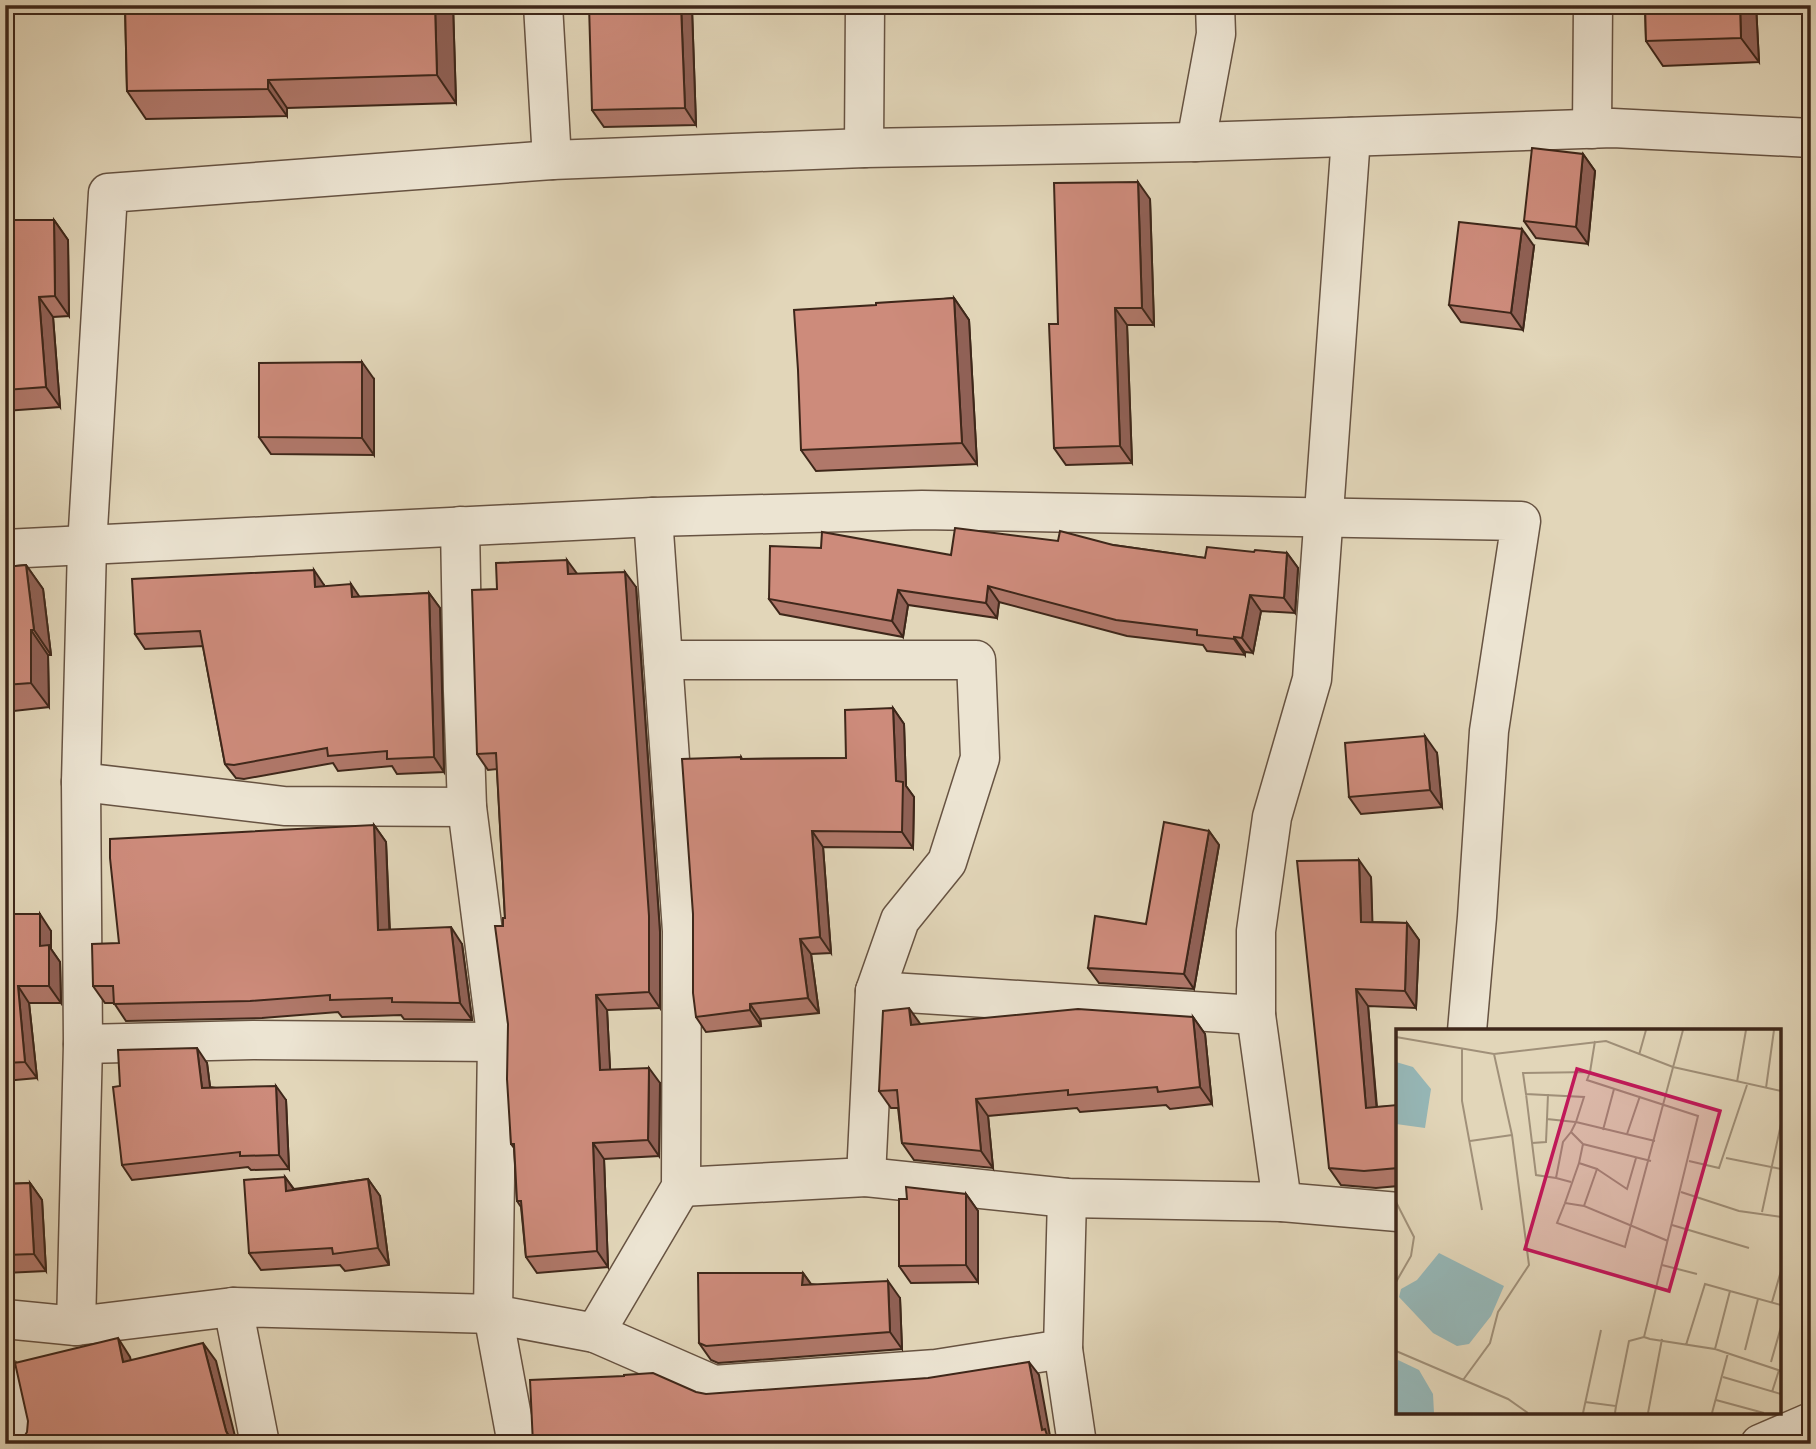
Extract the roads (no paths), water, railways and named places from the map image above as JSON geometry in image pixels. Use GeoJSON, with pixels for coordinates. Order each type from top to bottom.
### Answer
{"type":"FeatureCollection","features":[{"type":"Feature","properties":{"kind":"street"},"geometry":{"type":"LineString","coordinates":[[544,5],[552,160]]}},
{"type":"Feature","properties":{"kind":"street"},"geometry":{"type":"LineString","coordinates":[[864,148],[865,5]]}},
{"type":"Feature","properties":{"kind":"street"},"geometry":{"type":"LineString","coordinates":[[1196,142],[1216,34],[1215,5]]}},
{"type":"Feature","properties":{"kind":"street"},"geometry":{"type":"LineString","coordinates":[[1592,128],[1593,5]]}},
{"type":"Feature","properties":{"kind":"street"},"geometry":{"type":"LineString","coordinates":[[76,1326],[83,1044],[81,782],[87,546],[108,193],[552,160],[864,148],[1196,142],[1592,128],[1811,138]]}},
{"type":"Feature","properties":{"kind":"street"},"geometry":{"type":"LineString","coordinates":[[1282,1202],[1256,1015],[1256,931],[1272,817],[1312,680],[1351,137]]}},
{"type":"Feature","properties":{"kind":"street"},"geometry":{"type":"LineString","coordinates":[[5,550],[653,517],[922,510],[1521,521],[1489,731],[1467,1029]]}},
{"type":"Feature","properties":{"kind":"street"},"geometry":{"type":"LineString","coordinates":[[596,1332],[681,1187],[682,930],[653,517]]}},
{"type":"Feature","properties":{"kind":"street"},"geometry":{"type":"LineString","coordinates":[[460,526],[467,807],[497,1042],[493,1314],[517,1444]]}},
{"type":"Feature","properties":{"kind":"street"},"geometry":{"type":"LineString","coordinates":[[663,660],[976,660],[980,758],[947,862],[900,920],[875,991],[866,1177]]}},
{"type":"Feature","properties":{"kind":"street"},"geometry":{"type":"LineString","coordinates":[[81,782],[284,806],[467,807]]}},
{"type":"Feature","properties":{"kind":"street"},"geometry":{"type":"LineString","coordinates":[[875,991],[1256,1015]]}},
{"type":"Feature","properties":{"kind":"street"},"geometry":{"type":"LineString","coordinates":[[83,1044],[253,1040],[497,1042]]}},
{"type":"Feature","properties":{"kind":"street"},"geometry":{"type":"LineString","coordinates":[[681,1187],[866,1177],[1067,1198],[1282,1202],[1396,1212]]}},
{"type":"Feature","properties":{"kind":"street"},"geometry":{"type":"LineString","coordinates":[[1067,1198],[1063,1349],[1077,1444]]}},
{"type":"Feature","properties":{"kind":"street"},"geometry":{"type":"LineString","coordinates":[[233,1307],[260,1444]]}},
{"type":"Feature","properties":{"kind":"street"},"geometry":{"type":"LineString","coordinates":[[5,1319],[76,1326],[233,1307],[493,1314],[596,1332],[714,1385],[936,1369],[1063,1349]]}},
{"type":"Feature","properties":{"kind":"street"},"geometry":{"type":"LineString","coordinates":[[5,1378],[19,1444]]}},
{"type":"Feature","properties":{"kind":"street"},"geometry":{"type":"LineString","coordinates":[[1760,1444],[1811,1422]]}}]}
